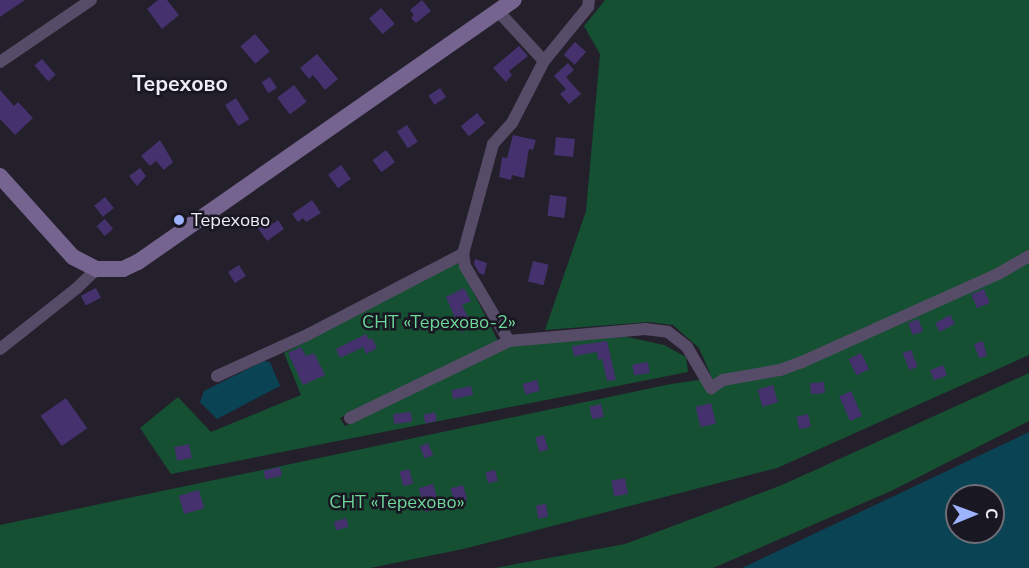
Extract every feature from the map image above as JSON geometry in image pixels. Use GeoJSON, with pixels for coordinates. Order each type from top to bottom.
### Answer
{"type":"FeatureCollection","features":[{"type":"Feature","properties":{"kind":"main road"},"geometry":{"type":"LineString","coordinates":[[0,176],[73,257],[97,269],[123,269],[138,262],[514,0]]}},
{"type":"Feature","properties":{"kind":"street"},"geometry":{"type":"LineString","coordinates":[[0,62],[91,0]]}},
{"type":"Feature","properties":{"kind":"street"},"geometry":{"type":"LineString","coordinates":[[509,340],[465,266],[463,254],[493,144],[512,123],[544,61],[588,6],[589,0]]}},
{"type":"Feature","properties":{"kind":"street"},"geometry":{"type":"LineString","coordinates":[[498,11],[544,61]]}},
{"type":"Feature","properties":{"kind":"street"},"geometry":{"type":"LineString","coordinates":[[217,376],[309,334],[463,254]]}},
{"type":"Feature","properties":{"kind":"street"},"geometry":{"type":"LineString","coordinates":[[350,418],[509,340],[645,329],[668,332],[687,347],[711,388],[723,380],[780,370],[802,362],[998,274],[1029,256]]}},
{"type":"Feature","properties":{"kind":"street"},"geometry":{"type":"LineString","coordinates":[[0,349],[77,288],[97,269]]}},
{"type":"Feature","properties":{"kind":"green space","name":"СНТ «Терехово»"},"geometry":{"type":"Polygon","coordinates":[[[605,0],[1029,0],[1029,355],[777,468],[463,549],[370,568],[0,568],[0,525],[671,384],[712,378],[699,348],[673,325],[649,322],[545,330],[586,211],[600,54],[584,26],[605,0]]]}},
{"type":"Feature","properties":{"kind":"green space","name":"СНТ «Терехово-2»"},"geometry":{"type":"Polygon","coordinates":[[[458,262],[498,341],[340,418],[345,426],[488,355],[518,343],[627,337],[664,345],[686,357],[688,372],[171,474],[140,428],[178,397],[211,432],[301,395],[284,353],[458,262]]]}},
{"type":"Feature","properties":{"kind":"green space"},"geometry":{"type":"Polygon","coordinates":[[[1029,373],[1029,421],[891,491],[713,568],[495,568],[625,544],[782,485],[1029,373]]]}},
{"type":"Feature","properties":{"kind":"water"},"geometry":{"type":"Polygon","coordinates":[[[264,361],[270,362],[280,386],[217,419],[200,402],[204,391],[264,361]]]}},
{"type":"Feature","properties":{"kind":"water"},"geometry":{"type":"Polygon","coordinates":[[[1029,432],[1029,568],[742,568],[1029,432]]]}},
{"type":"Feature","properties":{"kind":"building"},"geometry":{"type":"Polygon","coordinates":[[[0,0],[25,0],[0,17],[0,0]]]}},
{"type":"Feature","properties":{"kind":"building"},"geometry":{"type":"Polygon","coordinates":[[[158,0],[167,0],[179,15],[162,29],[147,9],[158,0]]]}},
{"type":"Feature","properties":{"kind":"building"},"geometry":{"type":"Polygon","coordinates":[[[422,0],[431,11],[416,23],[411,18],[414,15],[410,10],[422,0]]]}},
{"type":"Feature","properties":{"kind":"building"},"geometry":{"type":"Polygon","coordinates":[[[381,8],[395,24],[383,34],[369,18],[381,8]]]}},
{"type":"Feature","properties":{"kind":"building"},"geometry":{"type":"Polygon","coordinates":[[[255,34],[270,52],[255,64],[240,46],[255,34]]]}},
{"type":"Feature","properties":{"kind":"building"},"geometry":{"type":"Polygon","coordinates":[[[575,42],[586,52],[575,65],[564,55],[575,42]]]}},
{"type":"Feature","properties":{"kind":"building"},"geometry":{"type":"Polygon","coordinates":[[[519,46],[528,56],[509,71],[512,75],[506,82],[493,68],[519,46]]]}},
{"type":"Feature","properties":{"kind":"building"},"geometry":{"type":"Polygon","coordinates":[[[317,54],[338,79],[325,90],[313,75],[309,79],[300,68],[317,54]]]}},
{"type":"Feature","properties":{"kind":"building"},"geometry":{"type":"Polygon","coordinates":[[[42,59],[56,75],[48,81],[34,66],[42,59]]]}},
{"type":"Feature","properties":{"kind":"building"},"geometry":{"type":"Polygon","coordinates":[[[568,63],[574,70],[566,77],[581,94],[569,104],[560,94],[566,89],[554,76],[568,63]]]}},
{"type":"Feature","properties":{"kind":"building"},"geometry":{"type":"Polygon","coordinates":[[[270,77],[277,88],[268,93],[262,82],[270,77]]]}},
{"type":"Feature","properties":{"kind":"building"},"geometry":{"type":"Polygon","coordinates":[[[294,85],[307,102],[290,114],[277,98],[294,85]]]}},
{"type":"Feature","properties":{"kind":"building"},"geometry":{"type":"Polygon","coordinates":[[[440,88],[446,97],[435,105],[428,96],[440,88]]]}},
{"type":"Feature","properties":{"kind":"building"},"geometry":{"type":"Polygon","coordinates":[[[0,90],[14,106],[18,102],[33,118],[15,135],[0,119],[0,90]]]}},
{"type":"Feature","properties":{"kind":"building"},"geometry":{"type":"Polygon","coordinates":[[[236,98],[249,119],[238,126],[225,105],[236,98]]]}},
{"type":"Feature","properties":{"kind":"building"},"geometry":{"type":"Polygon","coordinates":[[[477,113],[485,123],[469,136],[461,126],[477,113]]]}},
{"type":"Feature","properties":{"kind":"building"},"geometry":{"type":"Polygon","coordinates":[[[407,125],[418,142],[408,148],[397,132],[407,125]]]}},
{"type":"Feature","properties":{"kind":"building"},"geometry":{"type":"Polygon","coordinates":[[[513,135],[536,140],[533,150],[529,149],[524,178],[512,175],[511,180],[499,177],[502,157],[507,158],[513,135]]]}},
{"type":"Feature","properties":{"kind":"building"},"geometry":{"type":"Polygon","coordinates":[[[556,137],[575,139],[573,157],[554,155],[556,137]]]}},
{"type":"Feature","properties":{"kind":"building"},"geometry":{"type":"Polygon","coordinates":[[[160,140],[173,162],[164,170],[156,161],[150,166],[141,156],[160,140]]]}},
{"type":"Feature","properties":{"kind":"building"},"geometry":{"type":"Polygon","coordinates":[[[386,150],[395,162],[381,172],[372,160],[386,150]]]}},
{"type":"Feature","properties":{"kind":"building"},"geometry":{"type":"Polygon","coordinates":[[[341,165],[351,179],[338,188],[328,174],[341,165]]]}},
{"type":"Feature","properties":{"kind":"building"},"geometry":{"type":"Polygon","coordinates":[[[140,168],[146,176],[137,186],[129,176],[140,168]]]}},
{"type":"Feature","properties":{"kind":"building"},"geometry":{"type":"Polygon","coordinates":[[[550,195],[567,197],[564,218],[547,216],[550,195]]]}},
{"type":"Feature","properties":{"kind":"building"},"geometry":{"type":"Polygon","coordinates":[[[105,197],[114,208],[103,217],[94,206],[105,197]]]}},
{"type":"Feature","properties":{"kind":"building"},"geometry":{"type":"Polygon","coordinates":[[[312,200],[321,213],[306,222],[303,218],[298,222],[292,214],[312,200]]]}},
{"type":"Feature","properties":{"kind":"building"},"geometry":{"type":"Polygon","coordinates":[[[105,219],[113,229],[105,236],[96,226],[105,219]]]}},
{"type":"Feature","properties":{"kind":"building"},"geometry":{"type":"Polygon","coordinates":[[[269,219],[273,224],[278,220],[284,229],[267,241],[257,227],[269,219]]]}},
{"type":"Feature","properties":{"kind":"building"},"geometry":{"type":"Polygon","coordinates":[[[475,259],[487,263],[484,275],[479,273],[474,264],[475,259]]]}},
{"type":"Feature","properties":{"kind":"building"},"geometry":{"type":"Polygon","coordinates":[[[533,261],[549,265],[543,285],[528,281],[533,261]]]}},
{"type":"Feature","properties":{"kind":"building"},"geometry":{"type":"Polygon","coordinates":[[[239,265],[246,276],[235,283],[228,272],[239,265]]]}},
{"type":"Feature","properties":{"kind":"building"},"geometry":{"type":"Polygon","coordinates":[[[96,288],[101,298],[86,306],[81,296],[96,288]]]}},
{"type":"Feature","properties":{"kind":"building"},"geometry":{"type":"Polygon","coordinates":[[[464,288],[471,301],[462,305],[473,327],[461,332],[446,297],[464,288]]]}},
{"type":"Feature","properties":{"kind":"building"},"geometry":{"type":"Polygon","coordinates":[[[984,289],[990,303],[977,308],[971,294],[984,289]]]}},
{"type":"Feature","properties":{"kind":"building"},"geometry":{"type":"Polygon","coordinates":[[[950,315],[955,324],[940,332],[935,323],[950,315]]]}},
{"type":"Feature","properties":{"kind":"building"},"geometry":{"type":"Polygon","coordinates":[[[918,319],[923,331],[913,335],[908,323],[918,319]]]}},
{"type":"Feature","properties":{"kind":"building"},"geometry":{"type":"Polygon","coordinates":[[[366,334],[369,340],[372,338],[377,348],[366,354],[363,347],[340,358],[336,349],[366,334]]]}},
{"type":"Feature","properties":{"kind":"building"},"geometry":{"type":"Polygon","coordinates":[[[607,341],[616,380],[607,381],[602,359],[598,360],[597,352],[574,356],[572,346],[607,341]]]}},
{"type":"Feature","properties":{"kind":"building"},"geometry":{"type":"Polygon","coordinates":[[[983,341],[987,356],[979,358],[974,344],[983,341]]]}},
{"type":"Feature","properties":{"kind":"building"},"geometry":{"type":"Polygon","coordinates":[[[301,347],[306,356],[314,353],[325,375],[303,385],[288,353],[301,347]]]}},
{"type":"Feature","properties":{"kind":"building"},"geometry":{"type":"Polygon","coordinates":[[[911,350],[918,367],[909,370],[903,353],[911,350]]]}},
{"type":"Feature","properties":{"kind":"building"},"geometry":{"type":"Polygon","coordinates":[[[861,353],[869,369],[857,375],[849,359],[861,353]]]}},
{"type":"Feature","properties":{"kind":"building"},"geometry":{"type":"Polygon","coordinates":[[[648,362],[650,373],[634,376],[632,365],[648,362]]]}},
{"type":"Feature","properties":{"kind":"building"},"geometry":{"type":"Polygon","coordinates":[[[943,365],[947,375],[934,380],[930,370],[943,365]]]}},
{"type":"Feature","properties":{"kind":"building"},"geometry":{"type":"Polygon","coordinates":[[[537,380],[540,391],[525,395],[523,384],[537,380]]]}},
{"type":"Feature","properties":{"kind":"building"},"geometry":{"type":"Polygon","coordinates":[[[824,382],[825,393],[811,394],[810,383],[824,382]]]}},
{"type":"Feature","properties":{"kind":"building"},"geometry":{"type":"Polygon","coordinates":[[[773,385],[778,402],[763,407],[758,389],[773,385]]]}},
{"type":"Feature","properties":{"kind":"building"},"geometry":{"type":"Polygon","coordinates":[[[471,386],[473,395],[454,399],[452,390],[471,386]]]}},
{"type":"Feature","properties":{"kind":"building"},"geometry":{"type":"Polygon","coordinates":[[[851,391],[862,416],[850,421],[839,396],[851,391]]]}},
{"type":"Feature","properties":{"kind":"building"},"geometry":{"type":"Polygon","coordinates":[[[66,398],[87,428],[62,446],[41,416],[66,398]]]}},
{"type":"Feature","properties":{"kind":"building"},"geometry":{"type":"Polygon","coordinates":[[[711,403],[716,423],[701,427],[695,407],[711,403]]]}},
{"type":"Feature","properties":{"kind":"building"},"geometry":{"type":"Polygon","coordinates":[[[601,404],[604,417],[592,419],[589,407],[601,404]]]}},
{"type":"Feature","properties":{"kind":"building"},"geometry":{"type":"Polygon","coordinates":[[[411,412],[412,422],[394,424],[393,414],[411,412]]]}},
{"type":"Feature","properties":{"kind":"building"},"geometry":{"type":"Polygon","coordinates":[[[435,412],[437,421],[425,423],[423,415],[435,412]]]}},
{"type":"Feature","properties":{"kind":"building"},"geometry":{"type":"Polygon","coordinates":[[[808,414],[811,427],[799,429],[796,417],[808,414]]]}},
{"type":"Feature","properties":{"kind":"building"},"geometry":{"type":"Polygon","coordinates":[[[544,435],[548,449],[539,452],[535,437],[544,435]]]}},
{"type":"Feature","properties":{"kind":"building"},"geometry":{"type":"Polygon","coordinates":[[[428,443],[433,455],[425,458],[420,447],[428,443]]]}},
{"type":"Feature","properties":{"kind":"building"},"geometry":{"type":"Polygon","coordinates":[[[189,444],[192,458],[177,461],[174,447],[189,444]]]}},
{"type":"Feature","properties":{"kind":"building"},"geometry":{"type":"Polygon","coordinates":[[[280,467],[282,476],[265,480],[263,471],[280,467]]]}},
{"type":"Feature","properties":{"kind":"building"},"geometry":{"type":"Polygon","coordinates":[[[409,469],[413,483],[404,486],[399,472],[409,469]]]}},
{"type":"Feature","properties":{"kind":"building"},"geometry":{"type":"Polygon","coordinates":[[[495,470],[498,481],[488,483],[485,473],[495,470]]]}},
{"type":"Feature","properties":{"kind":"building"},"geometry":{"type":"Polygon","coordinates":[[[625,478],[628,494],[614,496],[611,481],[625,478]]]}},
{"type":"Feature","properties":{"kind":"building"},"geometry":{"type":"Polygon","coordinates":[[[433,484],[440,508],[425,512],[419,488],[433,484]]]}},
{"type":"Feature","properties":{"kind":"building"},"geometry":{"type":"Polygon","coordinates":[[[463,485],[467,499],[455,503],[451,489],[463,485]]]}},
{"type":"Feature","properties":{"kind":"building"},"geometry":{"type":"Polygon","coordinates":[[[199,490],[204,508],[184,514],[179,496],[199,490]]]}},
{"type":"Feature","properties":{"kind":"building"},"geometry":{"type":"Polygon","coordinates":[[[546,504],[548,517],[538,518],[536,506],[546,504]]]}},
{"type":"Feature","properties":{"kind":"building"},"geometry":{"type":"Polygon","coordinates":[[[346,518],[349,527],[336,531],[334,522],[346,518]]]}},
{"type":"Feature","properties":{"kind":"place","name":"Терехово"},"geometry":{"type":"Point","coordinates":[179,220]}},
{"type":"Feature","properties":{"kind":"district","name":"Терехово"},"geometry":{"type":"Point","coordinates":[180,84]}}]}
